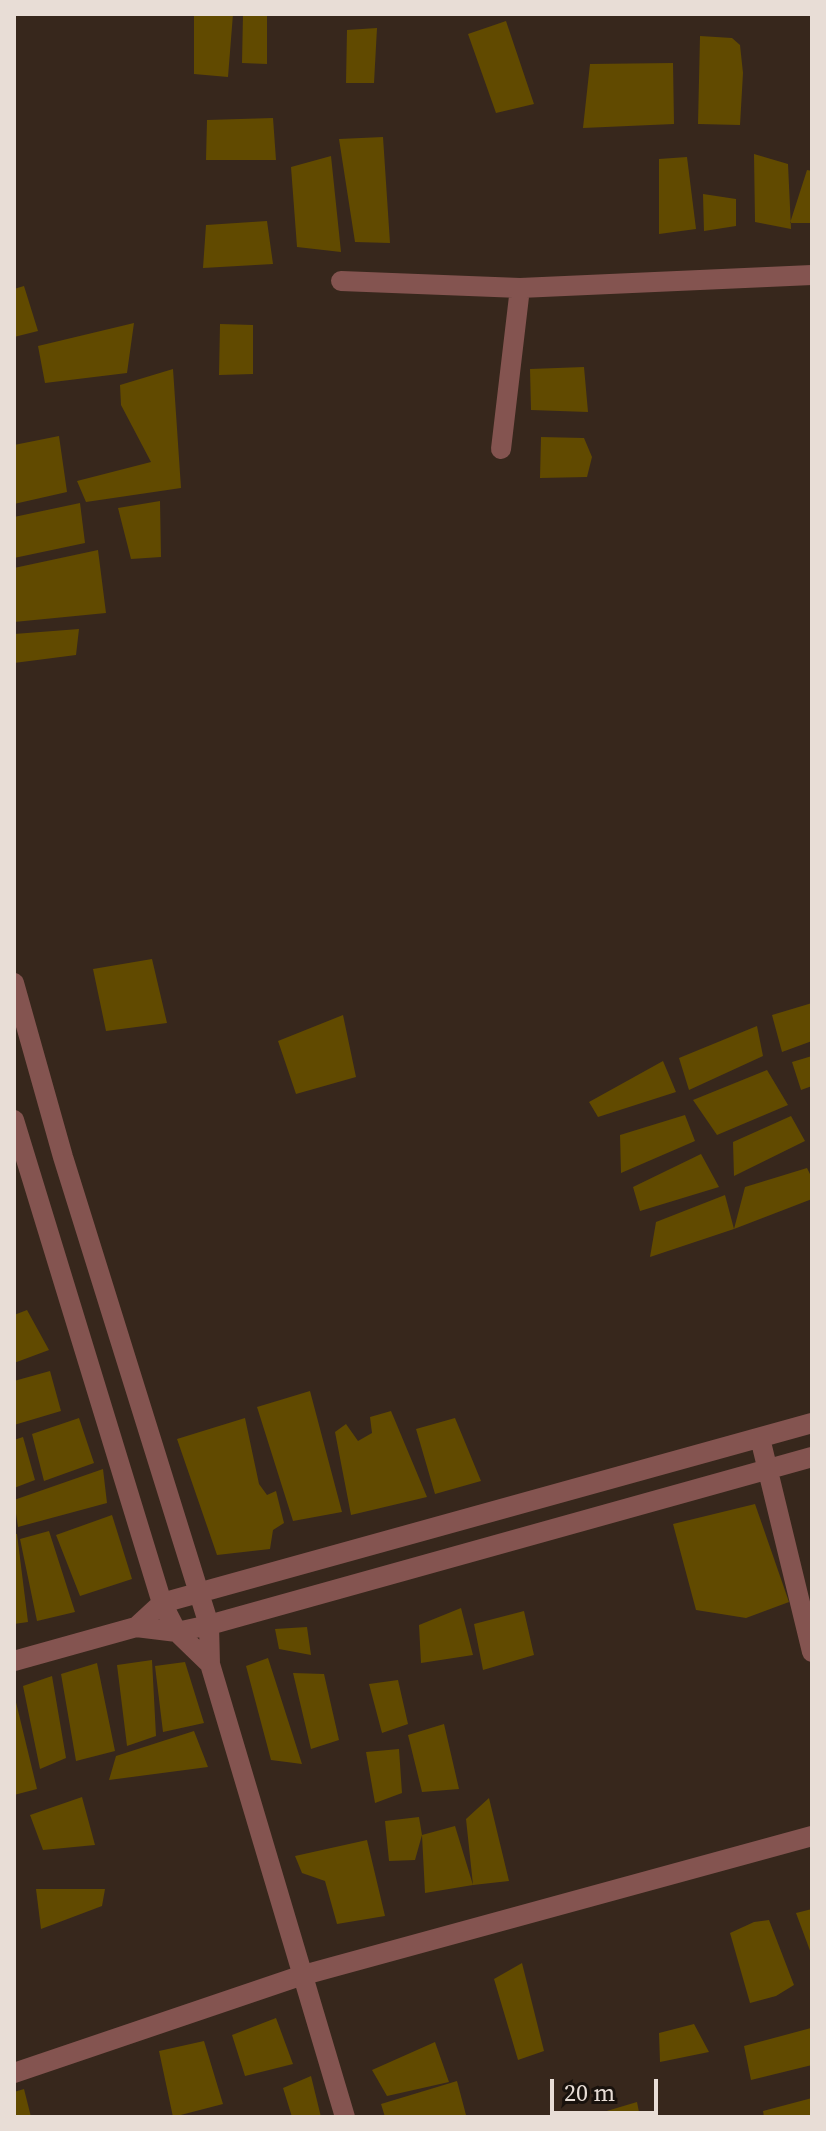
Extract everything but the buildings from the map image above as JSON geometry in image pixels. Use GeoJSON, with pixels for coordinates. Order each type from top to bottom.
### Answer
{"type":"FeatureCollection","features":[{"type":"Feature","properties":{"kind":"street"},"geometry":{"type":"LineString","coordinates":[[341,281],[520,288],[812,275]]}},
{"type":"Feature","properties":{"kind":"street"},"geometry":{"type":"LineString","coordinates":[[501,449],[520,288]]}},
{"type":"Feature","properties":{"kind":"street"},"geometry":{"type":"LineString","coordinates":[[14,983],[63,1157],[209,1625],[210,1664],[300,1976],[345,2117]]}},
{"type":"Feature","properties":{"kind":"street"},"geometry":{"type":"LineString","coordinates":[[14,1120],[162,1603],[177,1632],[210,1664]]}},
{"type":"Feature","properties":{"kind":"street"},"geometry":{"type":"LineString","coordinates":[[136,1627],[162,1603],[812,1423]]}},
{"type":"Feature","properties":{"kind":"street"},"geometry":{"type":"LineString","coordinates":[[760,1438],[812,1652]]}},
{"type":"Feature","properties":{"kind":"street"},"geometry":{"type":"LineString","coordinates":[[14,1661],[136,1627],[177,1632],[209,1625],[812,1457]]}},
{"type":"Feature","properties":{"kind":"street"},"geometry":{"type":"LineString","coordinates":[[14,2073],[300,1976],[812,1836]]}}]}
